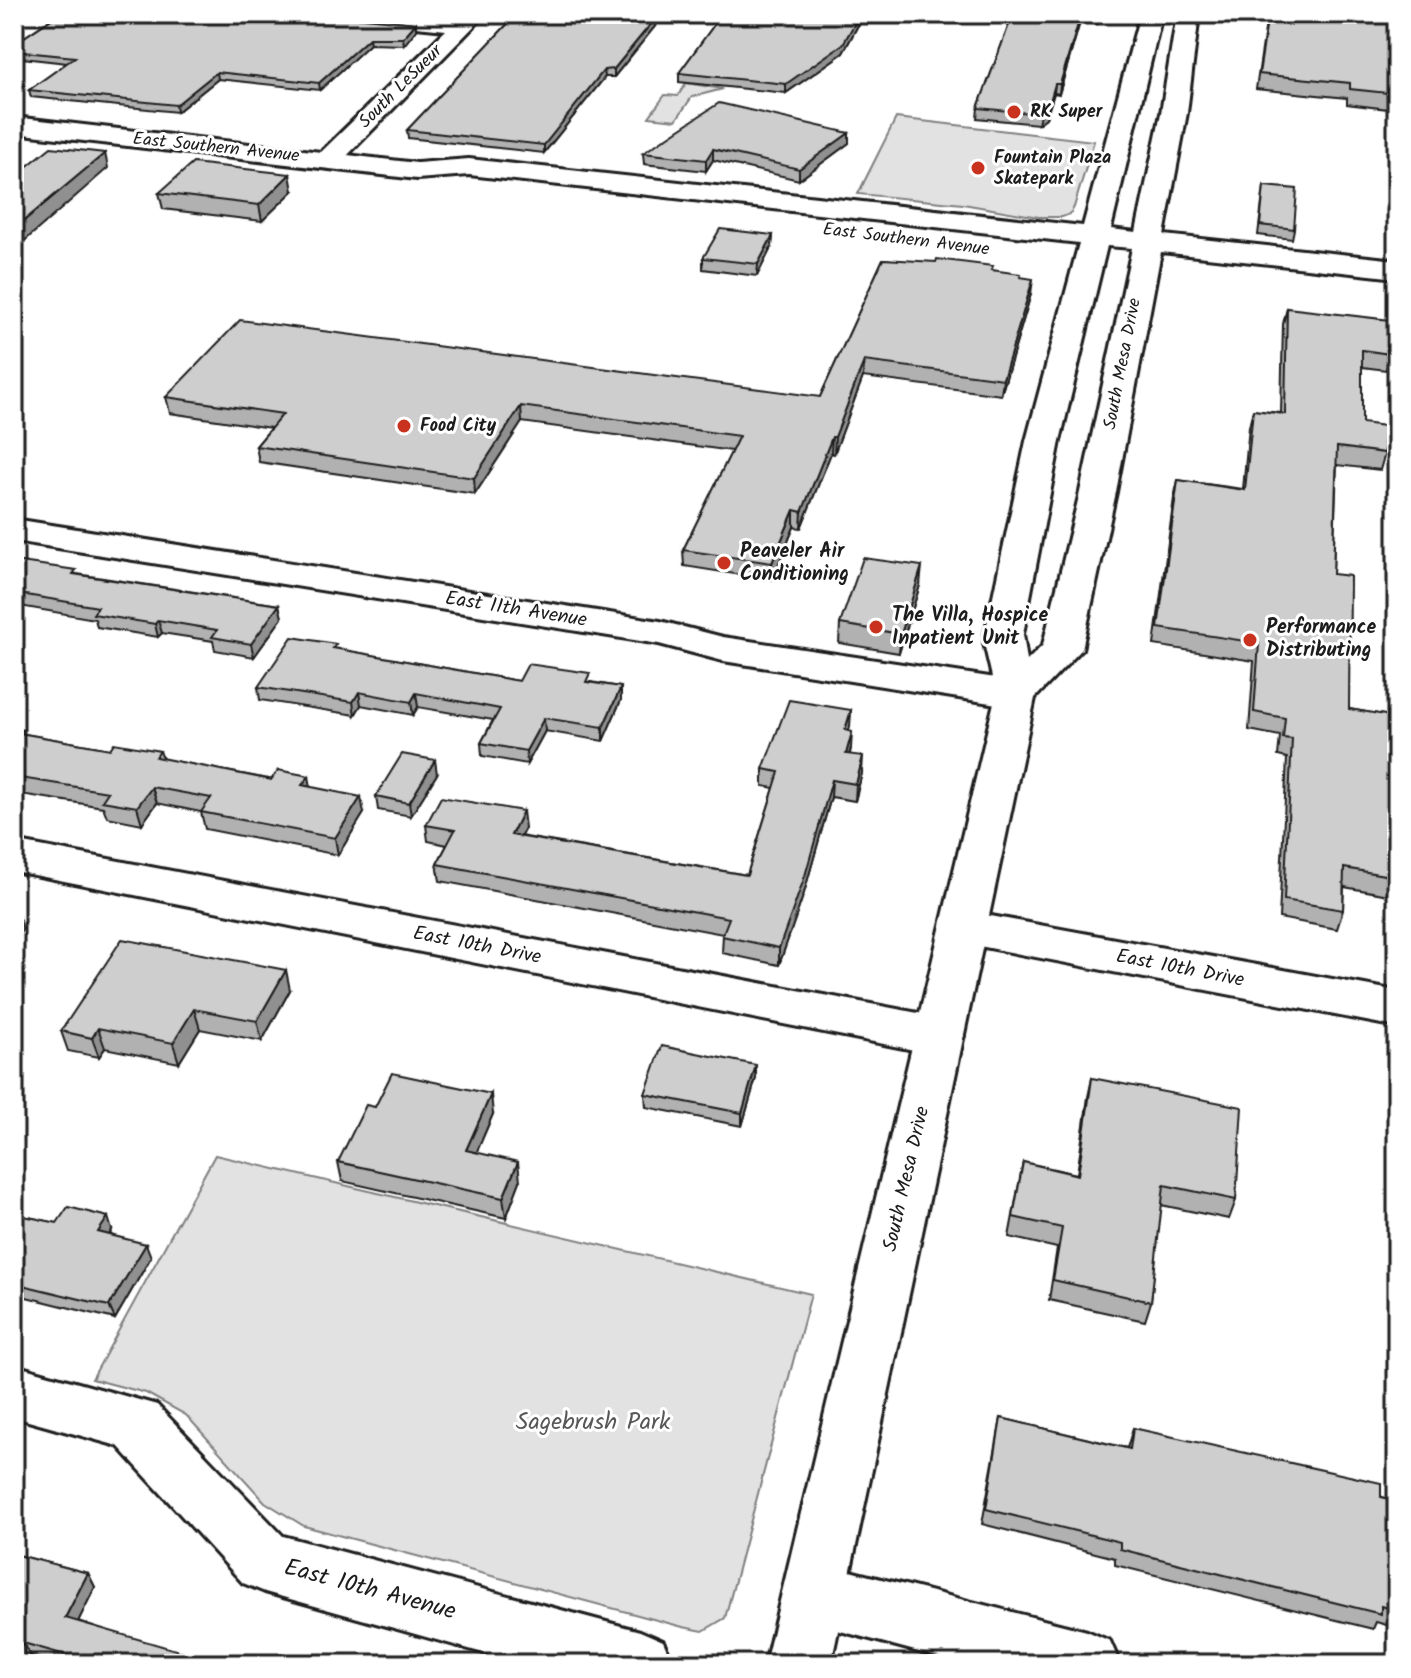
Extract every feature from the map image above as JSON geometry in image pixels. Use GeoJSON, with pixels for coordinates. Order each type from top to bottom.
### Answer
{"type":"FeatureCollection","features":[{"type":"Feature","properties":{"kind":"main road"},"geometry":{"type":"LineString","coordinates":[[356,14],[469,19]]}},
{"type":"Feature","properties":{"kind":"main road","name":"South Mesa Drive"},"geometry":{"type":"LineString","coordinates":[[798,1664],[1016,694],[1003,643],[1050,413],[1151,14]]}},
{"type":"Feature","properties":{"kind":"main road","name":"South Mesa Drive"},"geometry":{"type":"LineString","coordinates":[[1016,694],[1062,649],[1174,113],[1188,14]]}},
{"type":"Feature","properties":{"kind":"main road","name":"South LeSueur"},"geometry":{"type":"LineString","coordinates":[[328,160],[469,19]]}},
{"type":"Feature","properties":{"kind":"main road","name":"East Southern Avenue"},"geometry":{"type":"LineString","coordinates":[[14,125],[417,171],[469,167],[769,199],[1090,248]]}},
{"type":"Feature","properties":{"kind":"main road","name":"East Southern Avenue"},"geometry":{"type":"LineString","coordinates":[[417,171],[458,185],[535,195],[1145,254],[1397,269]]}},
{"type":"Feature","properties":{"kind":"main road"},"geometry":{"type":"LineString","coordinates":[[535,195],[600,191],[739,202],[769,199]]}},
{"type":"Feature","properties":{"kind":"main road","name":"East Southern Avenue"},"geometry":{"type":"LineString","coordinates":[[1145,254],[1397,297]]}},
{"type":"Feature","properties":{"kind":"main road"},"geometry":{"type":"LineString","coordinates":[[1050,413],[1066,440],[1064,529],[1083,557]]}},
{"type":"Feature","properties":{"kind":"main road","name":"East 11th Avenue"},"geometry":{"type":"LineString","coordinates":[[14,530],[644,630],[723,649],[1016,694]]}},
{"type":"Feature","properties":{"kind":"main road","name":"East 10th Drive"},"geometry":{"type":"LineString","coordinates":[[14,856],[939,1036]]}},
{"type":"Feature","properties":{"kind":"main road","name":"East 10th Drive"},"geometry":{"type":"LineString","coordinates":[[964,928],[1397,1009]]}},
{"type":"Feature","properties":{"kind":"main road","name":"East 10th Avenue"},"geometry":{"type":"LineString","coordinates":[[14,1391],[136,1424],[265,1562],[640,1664]]}},
{"type":"Feature","properties":{"kind":"main road"},"geometry":{"type":"LineString","coordinates":[[814,1593],[1087,1664]]}},
{"type":"Feature","properties":{"kind":"green space"},"geometry":{"type":"Polygon","coordinates":[[[686,83],[723,89],[692,97],[676,120],[649,117],[665,95],[678,96],[686,83]]]}},
{"type":"Feature","properties":{"kind":"green space","name":"Fountain Plaza Skatepark"},"geometry":{"type":"Polygon","coordinates":[[[896,118],[1094,141],[1074,207],[1070,214],[1062,217],[1039,217],[963,204],[858,194],[896,118]]]}},
{"type":"Feature","properties":{"kind":"green space","name":"Sagebrush Park"},"geometry":{"type":"Polygon","coordinates":[[[215,1155],[811,1294],[725,1618],[703,1631],[683,1627],[304,1526],[265,1502],[186,1415],[146,1393],[92,1379],[215,1155]]]}},
{"type":"Feature","properties":{"kind":"building"},"geometry":{"type":"Polygon","coordinates":[[[59,14],[345,14],[416,23],[403,38],[369,38],[319,83],[217,72],[176,105],[29,90],[75,57],[14,51],[14,44],[59,14]]]}},
{"type":"Feature","properties":{"kind":"building"},"geometry":{"type":"Polygon","coordinates":[[[517,14],[659,14],[614,69],[604,70],[544,145],[407,130],[517,14]]]}},
{"type":"Feature","properties":{"kind":"building"},"geometry":{"type":"Polygon","coordinates":[[[722,14],[860,14],[843,44],[786,84],[679,73],[722,14]]]}},
{"type":"Feature","properties":{"kind":"building"},"geometry":{"type":"Polygon","coordinates":[[[1013,14],[1081,14],[1060,84],[1055,84],[1048,108],[1040,114],[978,108],[1013,14]]]}},
{"type":"Feature","properties":{"kind":"building"},"geometry":{"type":"Polygon","coordinates":[[[1268,14],[1397,14],[1397,94],[1350,89],[1350,83],[1259,74],[1268,14]]]}},
{"type":"Feature","properties":{"kind":"building"},"geometry":{"type":"Polygon","coordinates":[[[719,103],[849,133],[799,169],[713,149],[706,160],[643,153],[719,103]]]}},
{"type":"Feature","properties":{"kind":"building"},"geometry":{"type":"Polygon","coordinates":[[[51,147],[105,153],[14,229],[14,172],[20,172],[51,147]]]}},
{"type":"Feature","properties":{"kind":"building"},"geometry":{"type":"Polygon","coordinates":[[[193,163],[290,174],[259,205],[159,193],[193,163]]]}},
{"type":"Feature","properties":{"kind":"building"},"geometry":{"type":"Polygon","coordinates":[[[1264,186],[1297,189],[1294,229],[1260,225],[1264,186]]]}},
{"type":"Feature","properties":{"kind":"building"},"geometry":{"type":"Polygon","coordinates":[[[720,229],[773,235],[758,264],[703,258],[720,229]]]}},
{"type":"Feature","properties":{"kind":"building"},"geometry":{"type":"Polygon","coordinates":[[[883,259],[936,262],[937,259],[993,266],[991,270],[1033,279],[1003,379],[864,361],[802,512],[794,510],[772,563],[683,550],[739,436],[521,406],[474,478],[256,446],[283,414],[166,397],[240,320],[820,397],[883,259]]]}},
{"type":"Feature","properties":{"kind":"building"},"geometry":{"type":"Polygon","coordinates":[[[1287,308],[1390,320],[1390,354],[1362,350],[1362,423],[1384,426],[1385,453],[1337,447],[1333,574],[1350,576],[1349,709],[1397,717],[1396,877],[1344,868],[1343,910],[1284,900],[1292,739],[1283,738],[1285,718],[1254,712],[1259,643],[1158,628],[1178,480],[1245,490],[1253,410],[1285,414],[1287,308]]]}},
{"type":"Feature","properties":{"kind":"building"},"geometry":{"type":"Polygon","coordinates":[[[863,558],[922,566],[901,634],[840,624],[863,558]]]}},
{"type":"Feature","properties":{"kind":"building"},"geometry":{"type":"Polygon","coordinates":[[[14,561],[76,570],[73,574],[279,605],[251,644],[212,637],[217,630],[93,614],[98,607],[14,593],[14,561]]]}},
{"type":"Feature","properties":{"kind":"building"},"geometry":{"type":"Polygon","coordinates":[[[292,637],[336,644],[333,648],[519,681],[528,664],[590,673],[586,682],[621,687],[603,727],[544,718],[526,751],[481,743],[500,709],[416,693],[411,702],[359,692],[353,702],[258,687],[292,637]]]}},
{"type":"Feature","properties":{"kind":"building"},"geometry":{"type":"Polygon","coordinates":[[[789,700],[851,710],[845,730],[852,732],[846,754],[863,756],[856,784],[832,780],[805,876],[779,948],[722,936],[729,918],[437,864],[455,830],[426,825],[441,797],[523,811],[511,835],[747,875],[779,772],[763,769],[789,700]]]}},
{"type":"Feature","properties":{"kind":"building"},"geometry":{"type":"Polygon","coordinates":[[[14,729],[23,730],[20,733],[110,749],[114,743],[160,751],[156,757],[271,780],[278,770],[309,776],[302,785],[361,797],[335,838],[201,812],[211,798],[152,787],[137,807],[102,801],[108,792],[14,777],[14,729]]]}},
{"type":"Feature","properties":{"kind":"building"},"geometry":{"type":"Polygon","coordinates":[[[402,754],[435,760],[409,803],[376,796],[402,754]]]}},
{"type":"Feature","properties":{"kind":"building"},"geometry":{"type":"Polygon","coordinates":[[[122,939],[286,970],[257,1021],[194,1009],[173,1043],[98,1028],[92,1038],[61,1031],[122,939]]]}},
{"type":"Feature","properties":{"kind":"building"},"geometry":{"type":"Polygon","coordinates":[[[662,1046],[756,1065],[742,1113],[645,1094],[662,1046]]]}},
{"type":"Feature","properties":{"kind":"building"},"geometry":{"type":"Polygon","coordinates":[[[392,1073],[491,1094],[466,1150],[518,1162],[503,1198],[338,1162],[366,1105],[375,1107],[392,1073]]]}},
{"type":"Feature","properties":{"kind":"building"},"geometry":{"type":"Polygon","coordinates":[[[1092,1078],[1242,1107],[1236,1200],[1164,1185],[1151,1302],[1053,1280],[1062,1228],[1013,1217],[1023,1162],[1078,1175],[1092,1078]]]}},
{"type":"Feature","properties":{"kind":"building"},"geometry":{"type":"Polygon","coordinates":[[[68,1207],[108,1217],[98,1232],[146,1244],[109,1306],[14,1283],[14,1214],[57,1223],[68,1207]]]}},
{"type":"Feature","properties":{"kind":"building"},"geometry":{"type":"Polygon","coordinates":[[[1001,1418],[1130,1449],[1133,1428],[1381,1483],[1381,1497],[1397,1501],[1397,1610],[1381,1606],[1381,1614],[1120,1549],[1120,1542],[986,1509],[1001,1418]]]}},
{"type":"Feature","properties":{"kind":"building"},"geometry":{"type":"Polygon","coordinates":[[[14,1554],[88,1573],[65,1618],[207,1659],[204,1664],[97,1664],[23,1643],[14,1661],[14,1554]]]}},
{"type":"Feature","properties":{"kind":"place","name":"RK Super"},"geometry":{"type":"Point","coordinates":[1014,112]}},
{"type":"Feature","properties":{"kind":"place","name":"Fountain Plaza Skatepark"},"geometry":{"type":"Point","coordinates":[978,168]}},
{"type":"Feature","properties":{"kind":"place","name":"Food City"},"geometry":{"type":"Point","coordinates":[404,426]}},
{"type":"Feature","properties":{"kind":"place","name":"Peaveler Air Conditioning"},"geometry":{"type":"Point","coordinates":[724,563]}},
{"type":"Feature","properties":{"kind":"place","name":"The Villa, Hospice Inpatient Unit"},"geometry":{"type":"Point","coordinates":[876,627]}},
{"type":"Feature","properties":{"kind":"place","name":"Performance Distributing"},"geometry":{"type":"Point","coordinates":[1250,640]}}]}
